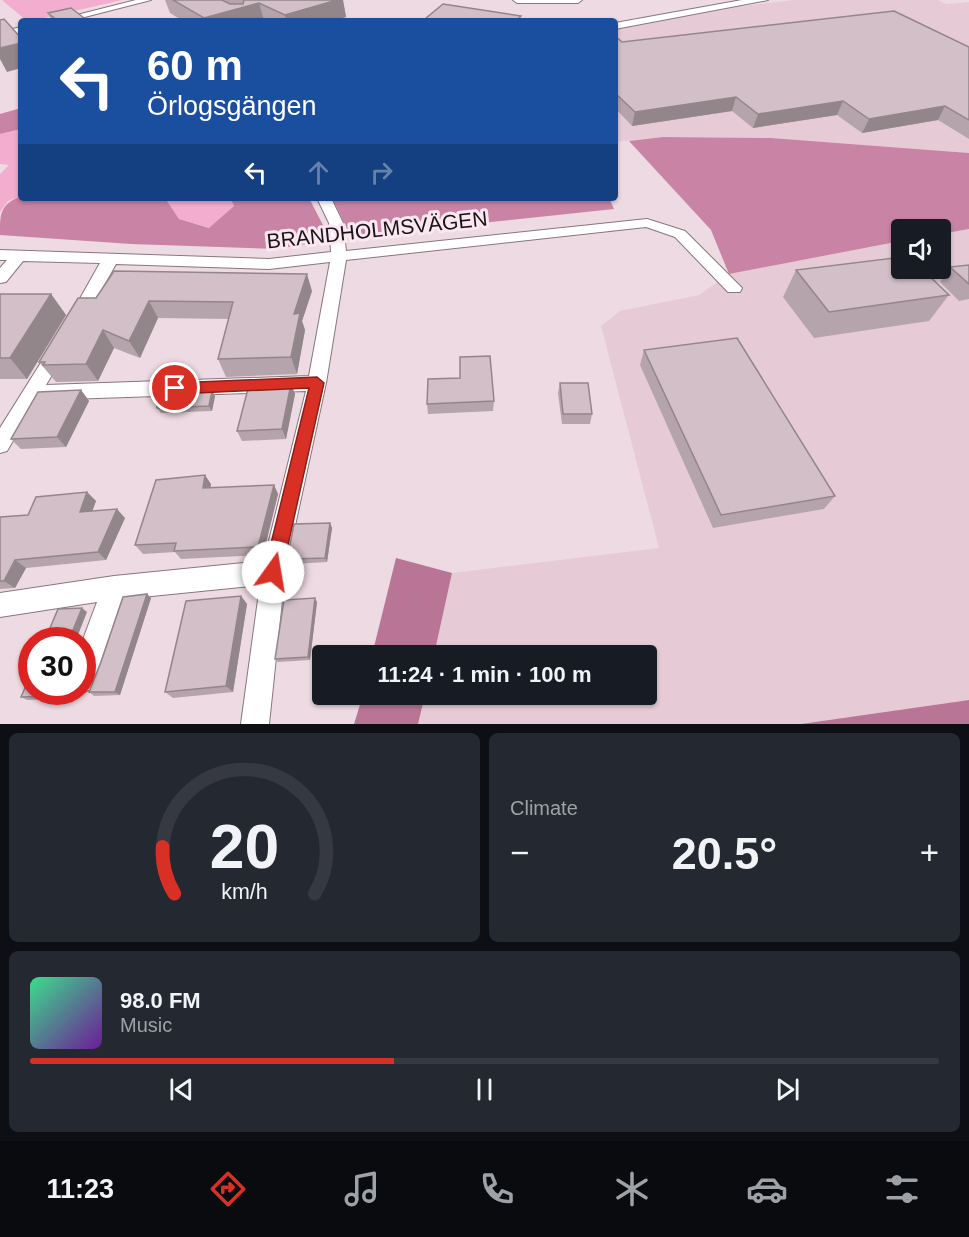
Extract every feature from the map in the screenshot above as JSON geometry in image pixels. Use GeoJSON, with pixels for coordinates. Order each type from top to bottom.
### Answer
{"type":"FeatureCollection","features":[{"type":"Feature","properties":{"kind":"street"},"geometry":{"type":"LineString","coordinates":[[71,18],[147,0]]}},
{"type":"Feature","properties":{"kind":"street"},"geometry":{"type":"LineString","coordinates":[[517,0],[579,0]]}},
{"type":"Feature","properties":{"kind":"street"},"geometry":{"type":"LineString","coordinates":[[618,25],[729,4],[764,0]]}},
{"type":"Feature","properties":{"kind":"street"},"geometry":{"type":"LineString","coordinates":[[0,35],[18,31]]}},
{"type":"Feature","properties":{"kind":"street"},"geometry":{"type":"LineString","coordinates":[[255,724],[273,572],[317,383],[339,257],[336,223],[325,201]]}},
{"type":"Feature","properties":{"kind":"street","name":"BRANDHOLMSVÄGEN"},"geometry":{"type":"LineString","coordinates":[[0,255],[269,264],[647,223],[680,234],[734,288]]}},
{"type":"Feature","properties":{"kind":"street"},"geometry":{"type":"LineString","coordinates":[[0,278],[19,256]]}},
{"type":"Feature","properties":{"kind":"street"},"geometry":{"type":"LineString","coordinates":[[0,445],[110,260]]}},
{"type":"Feature","properties":{"kind":"street"},"geometry":{"type":"LineString","coordinates":[[33,393],[317,383]]}},
{"type":"Feature","properties":{"kind":"street"},"geometry":{"type":"LineString","coordinates":[[0,605],[114,588],[273,572]]}},
{"type":"Feature","properties":{"kind":"street"},"geometry":{"type":"LineString","coordinates":[[96,640],[114,588]]}},
{"type":"Feature","properties":{"kind":"shaded area"},"geometry":{"type":"Polygon","coordinates":[[[2,0],[122,0],[44,18],[23,18],[2,0]]]}},
{"type":"Feature","properties":{"kind":"shaded area"},"geometry":{"type":"Polygon","coordinates":[[[794,0],[938,0],[946,4],[969,2],[969,153],[771,138],[663,137],[618,142],[618,29],[734,7],[794,0]]]}},
{"type":"Feature","properties":{"kind":"shaded area"},"geometry":{"type":"Polygon","coordinates":[[[18,109],[18,130],[0,134],[0,114],[18,109]]]}},
{"type":"Feature","properties":{"kind":"shaded area"},"geometry":{"type":"Polygon","coordinates":[[[18,130],[18,197],[8,201],[0,212],[0,174],[9,165],[0,164],[0,134],[18,130]]]}},
{"type":"Feature","properties":{"kind":"shaded area"},"geometry":{"type":"Polygon","coordinates":[[[663,137],[771,138],[969,153],[969,229],[951,232],[951,219],[891,219],[891,243],[729,274],[711,230],[629,141],[663,137]]]}},
{"type":"Feature","properties":{"kind":"shaded area"},"geometry":{"type":"Polygon","coordinates":[[[18,197],[18,201],[167,201],[179,219],[209,228],[234,206],[232,201],[311,201],[324,227],[306,244],[277,249],[131,244],[0,235],[3,211],[5,206],[18,197]]]}},
{"type":"Feature","properties":{"kind":"shaded area"},"geometry":{"type":"Polygon","coordinates":[[[167,201],[232,201],[234,206],[210,228],[179,219],[167,201]]]}},
{"type":"Feature","properties":{"kind":"shaded area"},"geometry":{"type":"Polygon","coordinates":[[[333,201],[610,201],[614,209],[351,237],[333,201]]]}},
{"type":"Feature","properties":{"kind":"shaded area"},"geometry":{"type":"Polygon","coordinates":[[[969,229],[969,700],[801,724],[418,724],[423,705],[657,705],[657,645],[436,645],[452,573],[659,548],[601,326],[620,311],[699,295],[729,274],[891,243],[891,279],[951,279],[951,232],[969,229]]]}},
{"type":"Feature","properties":{"kind":"shaded area"},"geometry":{"type":"Polygon","coordinates":[[[396,558],[452,573],[436,645],[374,645],[396,558]]]}},
{"type":"Feature","properties":{"kind":"shaded area"},"geometry":{"type":"Polygon","coordinates":[[[969,700],[969,724],[801,724],[969,700]]]}},
{"type":"Feature","properties":{"kind":"shaded area"},"geometry":{"type":"Polygon","coordinates":[[[360,705],[423,705],[418,724],[354,724],[360,705]]]}},
{"type":"Feature","properties":{"kind":"building"},"geometry":{"type":"Polygon","coordinates":[[[173,0],[222,0],[230,4],[243,4],[244,0],[337,0],[285,15],[259,3],[204,18],[173,0]]]}},
{"type":"Feature","properties":{"kind":"building"},"geometry":{"type":"Polygon","coordinates":[[[443,4],[521,16],[519,18],[426,18],[443,4]]]}},
{"type":"Feature","properties":{"kind":"building"},"geometry":{"type":"Polygon","coordinates":[[[71,8],[84,18],[54,18],[48,13],[71,8]]]}},
{"type":"Feature","properties":{"kind":"building"},"geometry":{"type":"Polygon","coordinates":[[[894,11],[969,47],[969,120],[945,106],[869,119],[843,101],[758,114],[736,97],[635,112],[618,96],[618,39],[622,42],[894,11]]]}},
{"type":"Feature","properties":{"kind":"building"},"geometry":{"type":"Polygon","coordinates":[[[4,19],[18,35],[18,44],[0,48],[0,20],[4,19]]]}},
{"type":"Feature","properties":{"kind":"building"},"geometry":{"type":"Polygon","coordinates":[[[891,258],[891,279],[932,279],[949,295],[829,312],[796,270],[891,258]]]}},
{"type":"Feature","properties":{"kind":"building"},"geometry":{"type":"Polygon","coordinates":[[[969,265],[969,284],[951,268],[969,265]]]}},
{"type":"Feature","properties":{"kind":"building"},"geometry":{"type":"Polygon","coordinates":[[[114,271],[307,274],[294,314],[300,313],[291,357],[218,359],[233,302],[149,301],[129,341],[103,330],[86,364],[43,365],[45,362],[39,362],[78,298],[96,298],[114,271]]]}},
{"type":"Feature","properties":{"kind":"building"},"geometry":{"type":"Polygon","coordinates":[[[0,294],[51,294],[10,358],[0,358],[0,294]]]}},
{"type":"Feature","properties":{"kind":"building"},"geometry":{"type":"Polygon","coordinates":[[[737,338],[835,496],[721,515],[644,350],[737,338]]]}},
{"type":"Feature","properties":{"kind":"building"},"geometry":{"type":"Polygon","coordinates":[[[490,356],[494,401],[427,404],[428,379],[460,378],[460,357],[490,356]]]}},
{"type":"Feature","properties":{"kind":"building"},"geometry":{"type":"Polygon","coordinates":[[[560,383],[588,383],[592,414],[563,414],[560,383]]]}},
{"type":"Feature","properties":{"kind":"building"},"geometry":{"type":"Polygon","coordinates":[[[291,384],[282,429],[237,431],[249,385],[291,384]]]}},
{"type":"Feature","properties":{"kind":"building"},"geometry":{"type":"Polygon","coordinates":[[[81,390],[57,437],[11,439],[38,392],[81,390]]]}},
{"type":"Feature","properties":{"kind":"building"},"geometry":{"type":"Polygon","coordinates":[[[212,391],[209,406],[157,408],[156,393],[212,391]]]}},
{"type":"Feature","properties":{"kind":"building"},"geometry":{"type":"Polygon","coordinates":[[[205,475],[203,488],[274,485],[258,547],[174,551],[176,543],[135,545],[156,480],[205,475]]]}},
{"type":"Feature","properties":{"kind":"building"},"geometry":{"type":"Polygon","coordinates":[[[87,492],[80,512],[117,509],[98,552],[15,560],[4,581],[0,581],[0,517],[28,515],[36,497],[87,492]]]}},
{"type":"Feature","properties":{"kind":"building"},"geometry":{"type":"Polygon","coordinates":[[[330,523],[325,558],[291,559],[293,549],[289,550],[294,524],[330,523]]]}},
{"type":"Feature","properties":{"kind":"building"},"geometry":{"type":"Polygon","coordinates":[[[147,594],[115,692],[96,692],[96,674],[123,597],[147,594]]]}},
{"type":"Feature","properties":{"kind":"building"},"geometry":{"type":"Polygon","coordinates":[[[241,596],[226,686],[165,692],[186,601],[241,596]]]}},
{"type":"Feature","properties":{"kind":"building"},"geometry":{"type":"Polygon","coordinates":[[[315,598],[308,657],[275,659],[284,600],[315,598]]]}},
{"type":"Feature","properties":{"kind":"building"},"geometry":{"type":"Polygon","coordinates":[[[82,608],[74,627],[50,627],[58,609],[82,608]]]}},
{"type":"Feature","properties":{"kind":"route"},"geometry":{"type":"LineString","coordinates":[[175,388],[317,383],[273,572]]}}]}
